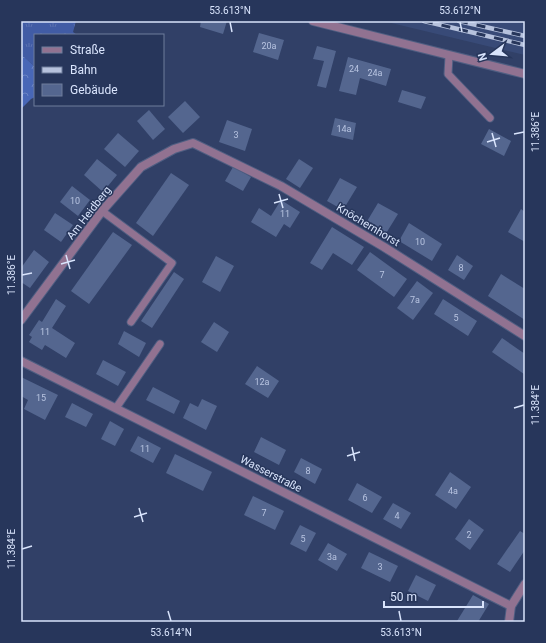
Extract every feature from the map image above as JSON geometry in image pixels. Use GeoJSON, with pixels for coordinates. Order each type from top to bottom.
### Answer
{"type":"FeatureCollection","features":[{"type":"Feature","properties":{"kind":"street"},"geometry":{"type":"LineString","coordinates":[[313,21],[525,74]]}},
{"type":"Feature","properties":{"kind":"street","name":"Am Heidberg"},"geometry":{"type":"LineString","coordinates":[[21,320],[102,211],[142,167],[174,149],[193,143]]}},
{"type":"Feature","properties":{"kind":"street","name":"Knöchernhorst"},"geometry":{"type":"LineString","coordinates":[[193,143],[281,186],[384,247],[524,335]]}},
{"type":"Feature","properties":{"kind":"street","name":"Wasserstraße"},"geometry":{"type":"LineString","coordinates":[[21,361],[511,606]]}},
{"type":"Feature","properties":{"kind":"street"},"geometry":{"type":"LineString","coordinates":[[508,622],[511,606],[525,584]]}},
{"type":"Feature","properties":{"kind":"lane"},"geometry":{"type":"LineString","coordinates":[[449,56],[448,74],[490,118]]}},
{"type":"Feature","properties":{"kind":"lane"},"geometry":{"type":"LineString","coordinates":[[102,211],[172,263],[131,322]]}},
{"type":"Feature","properties":{"kind":"lane"},"geometry":{"type":"LineString","coordinates":[[116,408],[160,344]]}},
{"type":"Feature","properties":{"kind":"shaded area"},"geometry":{"type":"Polygon","coordinates":[[[383,21],[514,21],[525,24],[525,55],[383,21]]]}},
{"type":"Feature","properties":{"kind":"green space"},"geometry":{"type":"Polygon","coordinates":[[[21,21],[76,21],[73,32],[76,34],[34,34],[34,66],[21,54],[21,21]]]}},
{"type":"Feature","properties":{"kind":"green space"},"geometry":{"type":"Polygon","coordinates":[[[21,54],[34,66],[34,98],[21,109],[21,54]]]}},
{"type":"Feature","properties":{"kind":"building"},"geometry":{"type":"Polygon","coordinates":[[[201,21],[227,21],[223,34],[200,27],[201,21]]]}},
{"type":"Feature","properties":{"kind":"building"},"geometry":{"type":"Polygon","coordinates":[[[259,33],[284,40],[278,60],[253,52],[259,33]]]}},
{"type":"Feature","properties":{"kind":"building"},"geometry":{"type":"Polygon","coordinates":[[[317,46],[336,51],[326,88],[317,86],[324,61],[313,59],[317,46]]]}},
{"type":"Feature","properties":{"kind":"building"},"geometry":{"type":"Polygon","coordinates":[[[348,57],[391,69],[386,86],[360,78],[356,95],[339,91],[348,57]]]}},
{"type":"Feature","properties":{"kind":"building"},"geometry":{"type":"Polygon","coordinates":[[[402,90],[426,97],[421,109],[398,102],[402,90]]]}},
{"type":"Feature","properties":{"kind":"building"},"geometry":{"type":"Polygon","coordinates":[[[185,101],[200,117],[183,133],[168,117],[185,101]]]}},
{"type":"Feature","properties":{"kind":"building"},"geometry":{"type":"Polygon","coordinates":[[[149,110],[165,129],[153,140],[137,121],[149,110]]]}},
{"type":"Feature","properties":{"kind":"building"},"geometry":{"type":"Polygon","coordinates":[[[335,118],[356,123],[353,140],[331,135],[335,118]]]}},
{"type":"Feature","properties":{"kind":"building"},"geometry":{"type":"Polygon","coordinates":[[[227,120],[252,129],[245,151],[219,142],[227,120]]]}},
{"type":"Feature","properties":{"kind":"building"},"geometry":{"type":"Polygon","coordinates":[[[489,129],[511,141],[504,156],[481,144],[489,129]]]}},
{"type":"Feature","properties":{"kind":"building"},"geometry":{"type":"Polygon","coordinates":[[[118,133],[139,151],[125,167],[104,149],[118,133]]]}},
{"type":"Feature","properties":{"kind":"building"},"geometry":{"type":"Polygon","coordinates":[[[97,159],[117,175],[103,192],[84,175],[97,159]]]}},
{"type":"Feature","properties":{"kind":"building"},"geometry":{"type":"Polygon","coordinates":[[[299,159],[313,168],[300,188],[286,179],[299,159]]]}},
{"type":"Feature","properties":{"kind":"building"},"geometry":{"type":"Polygon","coordinates":[[[233,167],[251,177],[243,191],[225,181],[233,167]]]}},
{"type":"Feature","properties":{"kind":"building"},"geometry":{"type":"Polygon","coordinates":[[[171,173],[189,185],[153,236],[136,223],[171,173]]]}},
{"type":"Feature","properties":{"kind":"building"},"geometry":{"type":"Polygon","coordinates":[[[340,178],[357,187],[343,210],[327,201],[340,178]]]}},
{"type":"Feature","properties":{"kind":"building"},"geometry":{"type":"Polygon","coordinates":[[[72,186],[90,200],[78,216],[60,202],[72,186]]]}},
{"type":"Feature","properties":{"kind":"building"},"geometry":{"type":"Polygon","coordinates":[[[281,200],[300,212],[290,228],[284,224],[276,237],[251,222],[259,208],[271,216],[281,200]]]}},
{"type":"Feature","properties":{"kind":"building"},"geometry":{"type":"Polygon","coordinates":[[[378,203],[398,214],[385,235],[366,223],[378,203]]]}},
{"type":"Feature","properties":{"kind":"building"},"geometry":{"type":"Polygon","coordinates":[[[521,209],[525,212],[525,242],[508,232],[521,209]]]}},
{"type":"Feature","properties":{"kind":"building"},"geometry":{"type":"Polygon","coordinates":[[[55,213],[73,225],[61,242],[44,230],[55,213]]]}},
{"type":"Feature","properties":{"kind":"building"},"geometry":{"type":"Polygon","coordinates":[[[409,223],[442,244],[432,261],[399,241],[409,223]]]}},
{"type":"Feature","properties":{"kind":"building"},"geometry":{"type":"Polygon","coordinates":[[[332,227],[364,247],[352,265],[333,253],[322,270],[310,263],[332,227]]]}},
{"type":"Feature","properties":{"kind":"building"},"geometry":{"type":"Polygon","coordinates":[[[113,232],[132,245],[89,304],[71,291],[113,232]]]}},
{"type":"Feature","properties":{"kind":"building"},"geometry":{"type":"Polygon","coordinates":[[[34,250],[49,262],[30,288],[21,282],[21,268],[34,250]]]}},
{"type":"Feature","properties":{"kind":"building"},"geometry":{"type":"Polygon","coordinates":[[[370,252],[407,279],[394,297],[357,270],[370,252]]]}},
{"type":"Feature","properties":{"kind":"building"},"geometry":{"type":"Polygon","coordinates":[[[457,255],[473,266],[464,280],[448,270],[457,255]]]}},
{"type":"Feature","properties":{"kind":"building"},"geometry":{"type":"Polygon","coordinates":[[[216,256],[234,266],[220,292],[202,282],[216,256]]]}},
{"type":"Feature","properties":{"kind":"building"},"geometry":{"type":"Polygon","coordinates":[[[174,272],[184,279],[152,328],[141,321],[174,272]]]}},
{"type":"Feature","properties":{"kind":"building"},"geometry":{"type":"Polygon","coordinates":[[[501,274],[525,289],[525,320],[488,296],[501,274]]]}},
{"type":"Feature","properties":{"kind":"building"},"geometry":{"type":"Polygon","coordinates":[[[417,281],[433,293],[413,320],[397,308],[417,281]]]}},
{"type":"Feature","properties":{"kind":"building"},"geometry":{"type":"Polygon","coordinates":[[[56,299],[66,306],[52,328],[75,343],[66,358],[45,345],[42,350],[29,342],[32,337],[29,335],[39,320],[42,322],[56,299]]]}},
{"type":"Feature","properties":{"kind":"building"},"geometry":{"type":"Polygon","coordinates":[[[443,299],[477,321],[468,336],[434,314],[443,299]]]}},
{"type":"Feature","properties":{"kind":"building"},"geometry":{"type":"Polygon","coordinates":[[[214,322],[229,332],[217,352],[201,342],[214,322]]]}},
{"type":"Feature","properties":{"kind":"building"},"geometry":{"type":"Polygon","coordinates":[[[124,331],[146,343],[139,357],[118,344],[124,331]]]}},
{"type":"Feature","properties":{"kind":"building"},"geometry":{"type":"Polygon","coordinates":[[[502,338],[525,354],[524,374],[492,352],[502,338]]]}},
{"type":"Feature","properties":{"kind":"building"},"geometry":{"type":"Polygon","coordinates":[[[103,360],[126,372],[118,386],[96,374],[103,360]]]}},
{"type":"Feature","properties":{"kind":"building"},"geometry":{"type":"Polygon","coordinates":[[[257,366],[279,381],[268,398],[245,384],[257,366]]]}},
{"type":"Feature","properties":{"kind":"building"},"geometry":{"type":"Polygon","coordinates":[[[21,377],[58,395],[45,420],[24,409],[28,400],[21,396],[21,377]]]}},
{"type":"Feature","properties":{"kind":"building"},"geometry":{"type":"Polygon","coordinates":[[[153,387],[180,401],[174,414],[146,400],[153,387]]]}},
{"type":"Feature","properties":{"kind":"building"},"geometry":{"type":"Polygon","coordinates":[[[202,399],[217,406],[206,430],[183,418],[190,403],[198,407],[202,399]]]}},
{"type":"Feature","properties":{"kind":"building"},"geometry":{"type":"Polygon","coordinates":[[[72,403],[93,414],[86,427],[65,417],[72,403]]]}},
{"type":"Feature","properties":{"kind":"building"},"geometry":{"type":"Polygon","coordinates":[[[110,421],[124,429],[115,446],[101,439],[110,421]]]}},
{"type":"Feature","properties":{"kind":"building"},"geometry":{"type":"Polygon","coordinates":[[[138,436],[161,448],[153,463],[130,451],[138,436]]]}},
{"type":"Feature","properties":{"kind":"building"},"geometry":{"type":"Polygon","coordinates":[[[261,437],[286,450],[279,465],[254,452],[261,437]]]}},
{"type":"Feature","properties":{"kind":"building"},"geometry":{"type":"Polygon","coordinates":[[[175,454],[212,472],[203,491],[166,473],[175,454]]]}},
{"type":"Feature","properties":{"kind":"building"},"geometry":{"type":"Polygon","coordinates":[[[301,458],[322,469],[315,484],[294,472],[301,458]]]}},
{"type":"Feature","properties":{"kind":"building"},"geometry":{"type":"Polygon","coordinates":[[[450,472],[471,487],[456,509],[435,495],[450,472]]]}},
{"type":"Feature","properties":{"kind":"building"},"geometry":{"type":"Polygon","coordinates":[[[357,483],[382,497],[372,513],[348,500],[357,483]]]}},
{"type":"Feature","properties":{"kind":"building"},"geometry":{"type":"Polygon","coordinates":[[[253,496],[284,511],[275,530],[244,515],[253,496]]]}},
{"type":"Feature","properties":{"kind":"building"},"geometry":{"type":"Polygon","coordinates":[[[393,503],[411,513],[401,529],[383,519],[393,503]]]}},
{"type":"Feature","properties":{"kind":"building"},"geometry":{"type":"Polygon","coordinates":[[[469,519],[484,530],[470,550],[455,539],[469,519]]]}},
{"type":"Feature","properties":{"kind":"building"},"geometry":{"type":"Polygon","coordinates":[[[300,525],[316,533],[306,552],[290,544],[300,525]]]}},
{"type":"Feature","properties":{"kind":"building"},"geometry":{"type":"Polygon","coordinates":[[[520,531],[525,534],[525,550],[510,572],[497,564],[520,531]]]}},
{"type":"Feature","properties":{"kind":"building"},"geometry":{"type":"Polygon","coordinates":[[[328,543],[347,554],[337,571],[318,560],[328,543]]]}},
{"type":"Feature","properties":{"kind":"building"},"geometry":{"type":"Polygon","coordinates":[[[369,552],[398,566],[390,582],[361,568],[369,552]]]}},
{"type":"Feature","properties":{"kind":"building"},"geometry":{"type":"Polygon","coordinates":[[[416,575],[436,585],[428,601],[408,591],[416,575]]]}},
{"type":"Feature","properties":{"kind":"building"},"geometry":{"type":"Polygon","coordinates":[[[473,595],[489,604],[478,622],[458,622],[457,621],[473,595]]]}},
{"type":"Feature","properties":{"kind":"railway"},"geometry":{"type":"LineString","coordinates":[[424,21],[525,45]]}},
{"type":"Feature","properties":{"kind":"railway"},"geometry":{"type":"LineString","coordinates":[[459,21],[525,36]]}}]}
